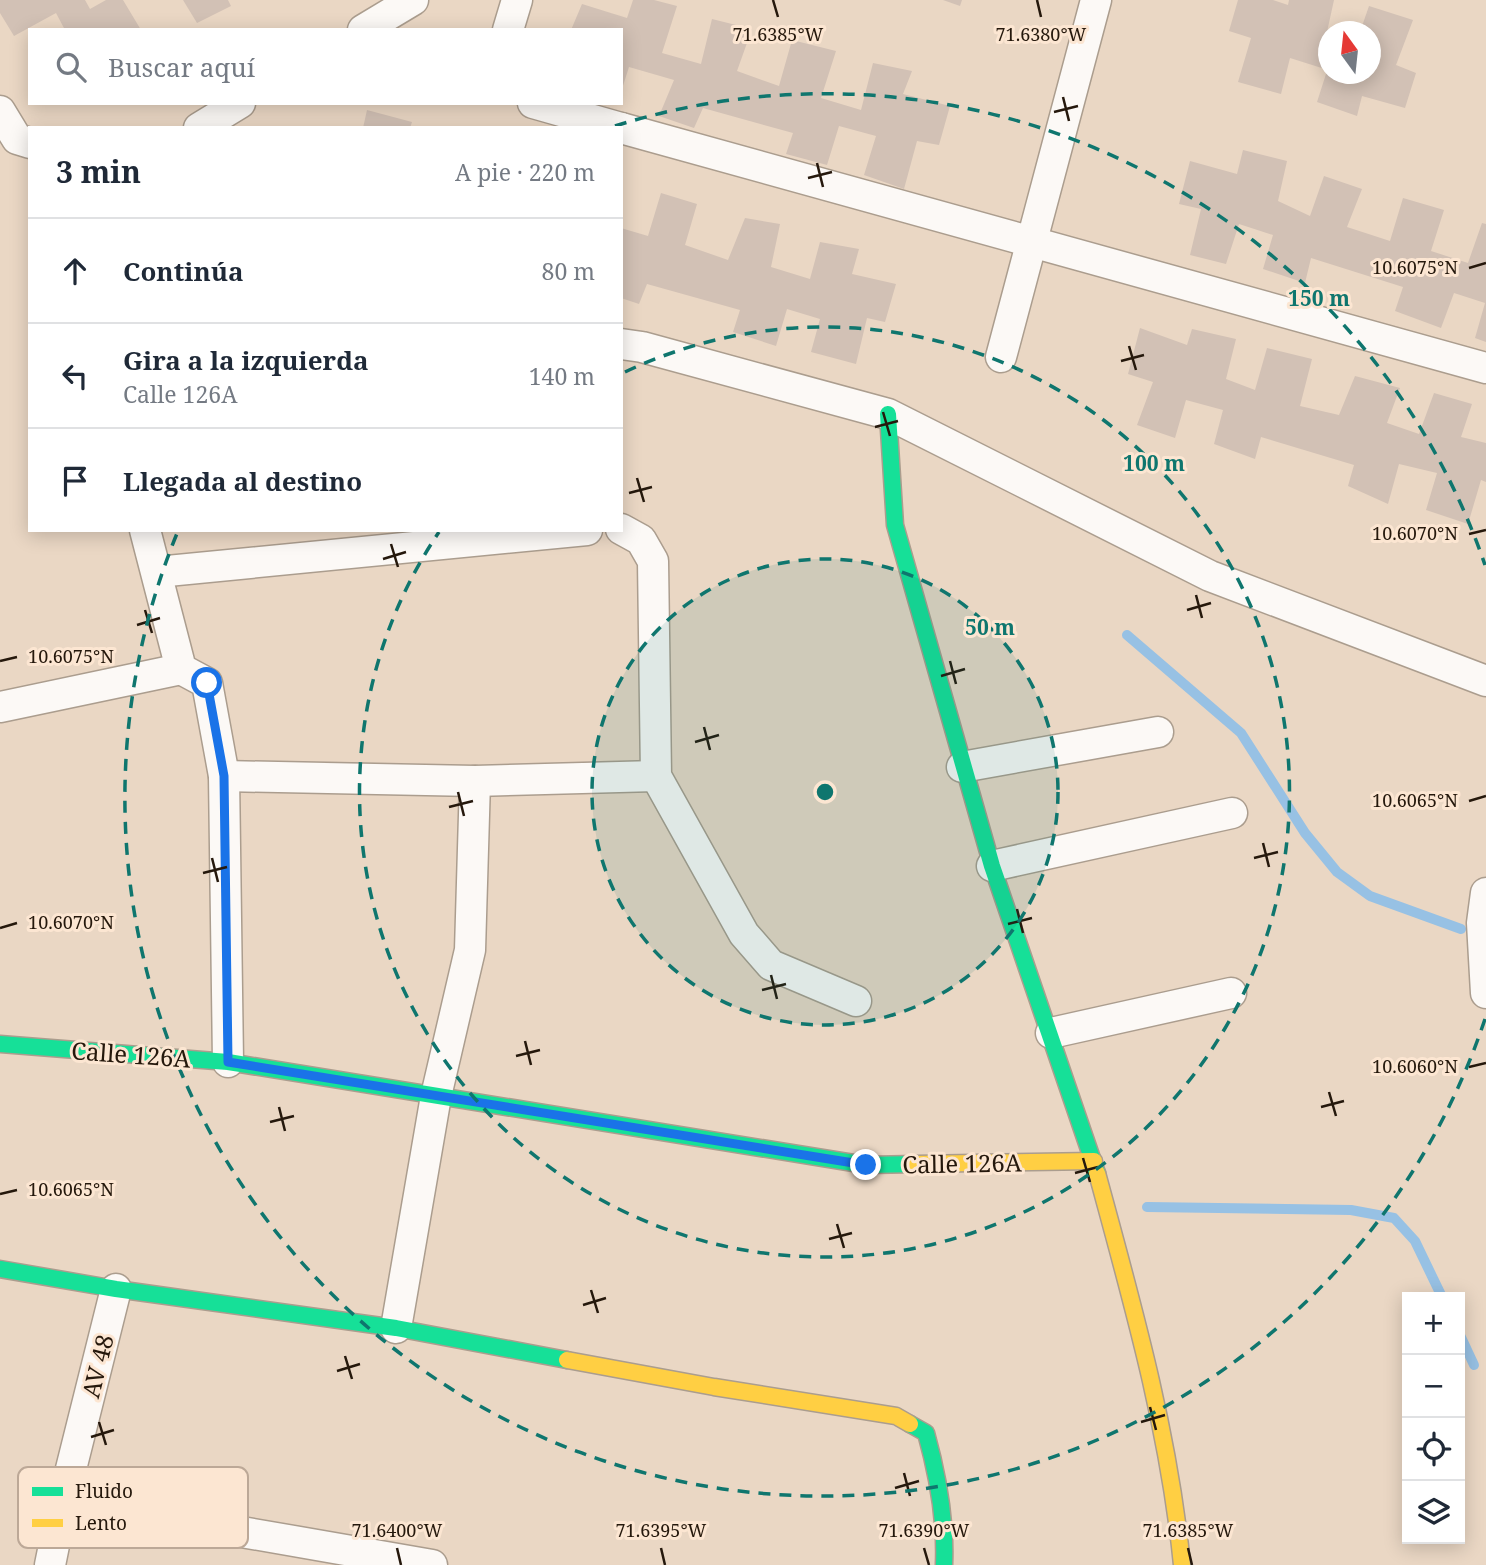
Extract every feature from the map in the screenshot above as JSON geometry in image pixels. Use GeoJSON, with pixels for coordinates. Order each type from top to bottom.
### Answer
{"type":"FeatureCollection","features":[{"type":"Feature","properties":{"kind":"street"},"geometry":{"type":"LineString","coordinates":[[366,28],[413,0]]}},
{"type":"Feature","properties":{"kind":"street"},"geometry":{"type":"LineString","coordinates":[[509,28],[517,0]]}},
{"type":"Feature","properties":{"kind":"street"},"geometry":{"type":"LineString","coordinates":[[1000,357],[1096,0]]}},
{"type":"Feature","properties":{"kind":"street"},"geometry":{"type":"LineString","coordinates":[[202,126],[237,105]]}},
{"type":"Feature","properties":{"kind":"street"},"geometry":{"type":"LineString","coordinates":[[540,105],[614,126]]}},
{"type":"Feature","properties":{"kind":"street"},"geometry":{"type":"LineString","coordinates":[[0,111],[17,139],[28,142]]}},
{"type":"Feature","properties":{"kind":"street"},"geometry":{"type":"LineString","coordinates":[[623,129],[1486,368]]}},
{"type":"Feature","properties":{"kind":"street"},"geometry":{"type":"LineString","coordinates":[[623,344],[642,347],[888,414],[1210,576],[1486,681]]}},
{"type":"Feature","properties":{"kind":"street"},"geometry":{"type":"LineString","coordinates":[[888,414],[895,526],[992,866],[1094,1161],[1146,1352],[1175,1504],[1182,1565]]}},
{"type":"Feature","properties":{"kind":"street"},"geometry":{"type":"LineString","coordinates":[[623,530],[641,540],[653,561],[656,776],[744,934],[771,965],[856,1001]]}},
{"type":"Feature","properties":{"kind":"street"},"geometry":{"type":"LineString","coordinates":[[146,532],[181,669]]}},
{"type":"Feature","properties":{"kind":"street"},"geometry":{"type":"LineString","coordinates":[[157,572],[567,532]]}},
{"type":"Feature","properties":{"kind":"street"},"geometry":{"type":"LineString","coordinates":[[0,707],[181,669],[207,683],[224,776],[228,1062]]}},
{"type":"Feature","properties":{"kind":"street"},"geometry":{"type":"LineString","coordinates":[[962,767],[1158,732]]}},
{"type":"Feature","properties":{"kind":"street"},"geometry":{"type":"LineString","coordinates":[[224,776],[475,782],[656,776]]}},
{"type":"Feature","properties":{"kind":"street"},"geometry":{"type":"LineString","coordinates":[[396,1328],[436,1096],[470,950],[475,782]]}},
{"type":"Feature","properties":{"kind":"street"},"geometry":{"type":"LineString","coordinates":[[992,866],[1232,813]]}},
{"type":"Feature","properties":{"kind":"street"},"geometry":{"type":"LineString","coordinates":[[1486,893],[1482,923],[1486,993]]}},
{"type":"Feature","properties":{"kind":"street"},"geometry":{"type":"LineString","coordinates":[[1051,1033],[1231,993]]}},
{"type":"Feature","properties":{"kind":"street","name":"Calle 126A"},"geometry":{"type":"LineString","coordinates":[[0,1044],[228,1062],[866,1165],[1094,1161]]}},
{"type":"Feature","properties":{"kind":"street"},"geometry":{"type":"LineString","coordinates":[[0,1269],[116,1289],[396,1328],[715,1387],[896,1416],[926,1433],[933,1455],[940,1503],[944,1565]]}},
{"type":"Feature","properties":{"kind":"street","name":"AV 48"},"geometry":{"type":"LineString","coordinates":[[72,1467],[116,1289]]}},
{"type":"Feature","properties":{"kind":"street"},"geometry":{"type":"LineString","coordinates":[[248,1533],[432,1565]]}},
{"type":"Feature","properties":{"kind":"building"},"geometry":{"type":"Polygon","coordinates":[[[0,0],[85,0],[90,9],[106,0],[123,0],[140,28],[64,28],[56,13],[14,36],[0,13],[0,0]]]}},
{"type":"Feature","properties":{"kind":"building"},"geometry":{"type":"Polygon","coordinates":[[[183,0],[228,0],[231,6],[197,23],[183,0]]]}},
{"type":"Feature","properties":{"kind":"building"},"geometry":{"type":"Polygon","coordinates":[[[633,0],[654,0],[677,6],[662,53],[701,64],[712,19],[752,29],[737,71],[779,86],[792,40],[836,51],[821,98],[861,110],[873,63],[912,71],[903,94],[950,106],[939,145],[917,141],[904,189],[864,175],[876,136],[839,126],[827,165],[786,154],[793,133],[703,108],[694,128],[659,116],[674,80],[629,67],[623,86],[623,28],[572,28],[582,4],[627,18],[633,0]]]}},
{"type":"Feature","properties":{"kind":"building"},"geometry":{"type":"Polygon","coordinates":[[[943,0],[962,0],[960,6],[943,0]]]}},
{"type":"Feature","properties":{"kind":"building"},"geometry":{"type":"Polygon","coordinates":[[[1238,0],[1273,0],[1288,5],[1289,0],[1334,0],[1329,21],[1318,21],[1318,67],[1290,58],[1281,94],[1238,82],[1251,38],[1229,31],[1238,0]]]}},
{"type":"Feature","properties":{"kind":"building"},"geometry":{"type":"Polygon","coordinates":[[[1369,6],[1413,20],[1396,65],[1416,73],[1405,108],[1362,96],[1357,116],[1317,102],[1323,84],[1381,84],[1381,21],[1364,21],[1369,6]]]}},
{"type":"Feature","properties":{"kind":"building"},"geometry":{"type":"Polygon","coordinates":[[[367,110],[412,122],[411,126],[363,126],[367,110]]]}},
{"type":"Feature","properties":{"kind":"building"},"geometry":{"type":"Polygon","coordinates":[[[1243,150],[1287,161],[1278,201],[1310,216],[1324,176],[1362,189],[1347,227],[1390,241],[1403,198],[1444,210],[1431,251],[1468,263],[1482,223],[1486,224],[1486,342],[1475,338],[1485,303],[1454,293],[1441,328],[1395,311],[1403,287],[1311,258],[1305,283],[1263,269],[1273,235],[1239,224],[1226,264],[1190,255],[1201,209],[1179,204],[1190,161],[1237,174],[1243,150]]]}},
{"type":"Feature","properties":{"kind":"building"},"geometry":{"type":"Polygon","coordinates":[[[661,193],[697,204],[685,245],[728,260],[745,218],[780,224],[771,267],[810,279],[820,242],[859,249],[852,274],[896,284],[885,322],[867,318],[856,364],[811,352],[820,319],[787,309],[776,346],[733,332],[740,310],[647,284],[639,304],[623,299],[623,229],[648,236],[661,193]]]}},
{"type":"Feature","properties":{"kind":"building"},"geometry":{"type":"Polygon","coordinates":[[[1140,328],[1187,345],[1192,329],[1236,339],[1226,379],[1255,390],[1267,348],[1312,359],[1300,406],[1339,415],[1355,376],[1400,388],[1387,423],[1419,434],[1434,393],[1472,404],[1461,437],[1486,443],[1486,482],[1481,480],[1468,524],[1426,510],[1437,473],[1399,464],[1388,504],[1348,486],[1354,465],[1261,437],[1255,459],[1214,444],[1223,410],[1186,400],[1175,438],[1137,425],[1153,382],[1128,374],[1140,328]]]}},
{"type":"Feature","properties":{"kind":"waterway"},"geometry":{"type":"LineString","coordinates":[[1127,635],[1241,733],[1305,833],[1337,872],[1370,896],[1461,929]]}},
{"type":"Feature","properties":{"kind":"waterway"},"geometry":{"type":"LineString","coordinates":[[1147,1207],[1351,1210],[1394,1218],[1415,1241],[1440,1292]]}},
{"type":"Feature","properties":{"kind":"waterway"},"geometry":{"type":"LineString","coordinates":[[1465,1346],[1474,1365]]}},
{"type":"Feature","properties":{"kind":"traffic: fast"},"geometry":{"type":"LineString","coordinates":[[888,414],[895,525],[992,866],[1097,1173]]}},
{"type":"Feature","properties":{"kind":"traffic: fast"},"geometry":{"type":"LineString","coordinates":[[0,1044],[228,1062],[866,1165],[916,1164]]}},
{"type":"Feature","properties":{"kind":"traffic: fast"},"geometry":{"type":"LineString","coordinates":[[0,1269],[116,1289],[396,1328],[567,1360]]}},
{"type":"Feature","properties":{"kind":"traffic: fast"},"geometry":{"type":"LineString","coordinates":[[910,1424],[926,1433],[930,1449],[942,1515],[944,1565]]}},
{"type":"Feature","properties":{"kind":"traffic: slow"},"geometry":{"type":"LineString","coordinates":[[916,1164],[1094,1161]]}},
{"type":"Feature","properties":{"kind":"traffic: slow"},"geometry":{"type":"LineString","coordinates":[[1097,1173],[1159,1416],[1182,1565]]}},
{"type":"Feature","properties":{"kind":"traffic: slow"},"geometry":{"type":"LineString","coordinates":[[567,1360],[896,1416],[910,1424]]}},
{"type":"Feature","properties":{"kind":"route"},"geometry":{"type":"LineString","coordinates":[[207,683],[224,776],[228,1062],[866,1165]]}}]}
